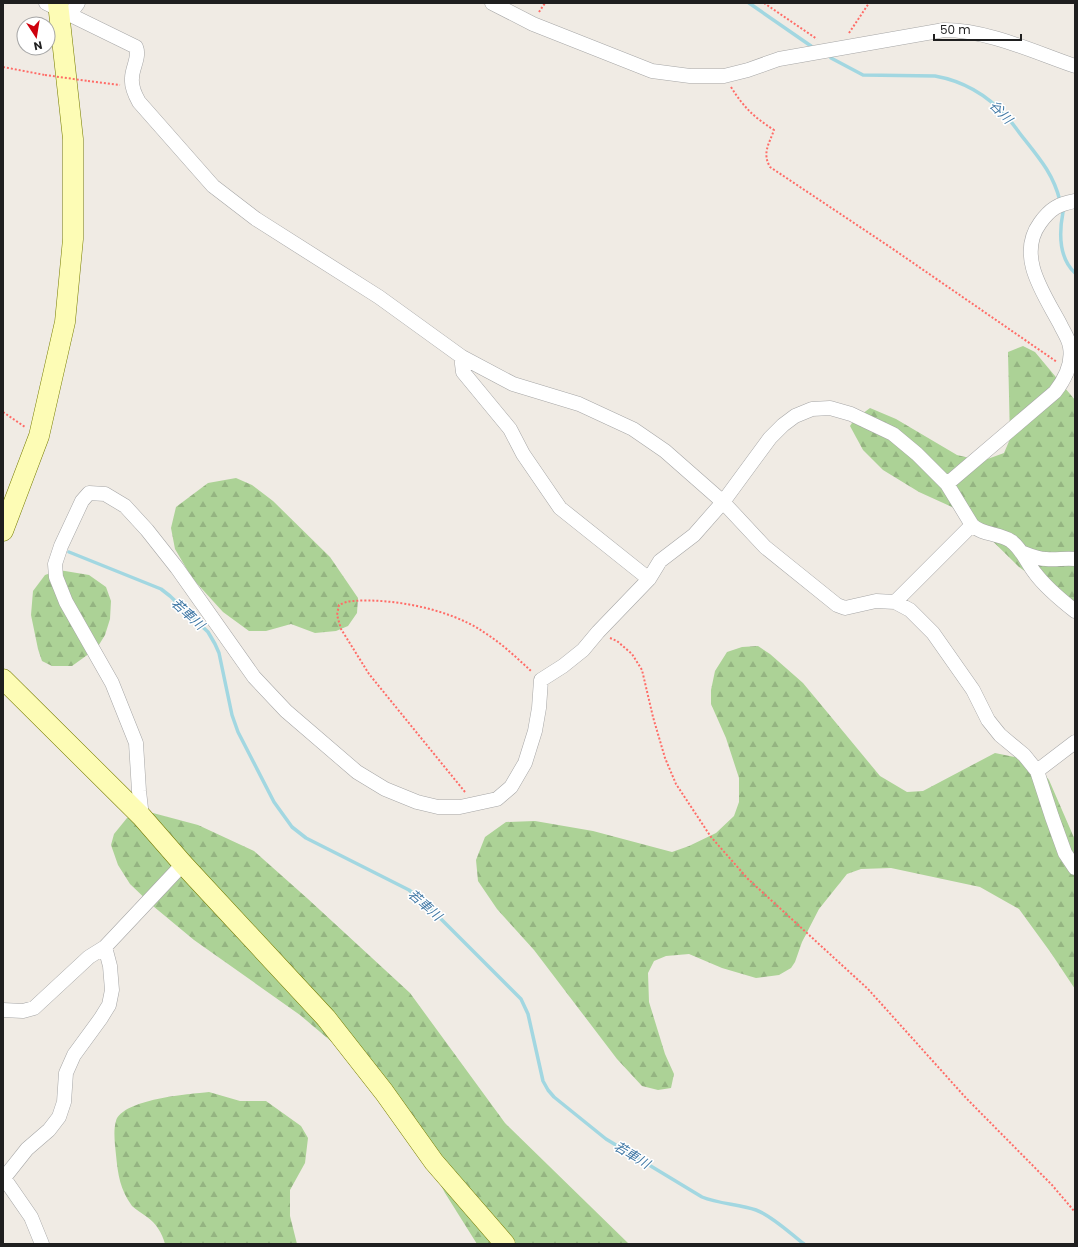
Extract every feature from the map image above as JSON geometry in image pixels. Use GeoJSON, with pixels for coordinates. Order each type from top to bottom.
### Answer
{"type":"FeatureCollection","features":[{"type":"Feature","properties":{"kind":"street"},"geometry":{"type":"LineString","coordinates":[[58,8],[78,3]]}},
{"type":"Feature","properties":{"kind":"street"},"geometry":{"type":"LineString","coordinates":[[492,3],[533,24],[652,72],[690,76],[724,76],[748,70],[779,59],[944,30],[960,30],[980,33],[1075,66]]}},
{"type":"Feature","properties":{"kind":"street"},"geometry":{"type":"LineString","coordinates":[[58,8],[136,47],[137,54],[132,78],[132,86],[139,102],[213,186],[256,220],[379,297],[462,357],[512,384],[579,404],[633,429],[665,451],[723,502],[765,547],[836,605],[845,608],[876,601],[895,602],[910,610],[933,633],[973,690],[988,720],[1000,735],[1024,755],[1037,771],[1065,853],[1075,868]]}},
{"type":"Feature","properties":{"kind":"street"},"geometry":{"type":"LineString","coordinates":[[3,531],[39,436],[65,322],[73,239],[74,139],[58,8]]}},
{"type":"Feature","properties":{"kind":"street"},"geometry":{"type":"LineString","coordinates":[[947,484],[1055,392],[1063,382],[1068,370],[1070,346],[1039,285],[1033,270],[1030,251],[1031,240],[1036,229],[1046,215],[1066,203]]}},
{"type":"Feature","properties":{"kind":"street"},"geometry":{"type":"LineString","coordinates":[[462,357],[463,372],[510,429],[522,454],[560,508],[649,579]]}},
{"type":"Feature","properties":{"kind":"street"},"geometry":{"type":"LineString","coordinates":[[142,817],[136,743],[112,683],[66,602],[56,577],[55,564],[61,546],[82,501],[89,494],[105,494],[125,506],[147,530],[177,568],[254,677],[286,711],[357,772],[385,789],[417,802],[438,807],[460,807],[497,799],[511,788],[525,763],[535,731],[539,708],[541,680],[584,650],[598,632],[649,579],[660,561],[694,535],[723,502],[770,438],[783,425],[795,416],[812,410],[830,408],[851,414],[893,434],[917,454],[947,484],[972,525],[977,530],[1000,536],[1011,542],[1021,552],[1034,573],[1051,592],[1075,611]]}},
{"type":"Feature","properties":{"kind":"street"},"geometry":{"type":"LineString","coordinates":[[895,602],[972,525]]}},
{"type":"Feature","properties":{"kind":"street"},"geometry":{"type":"LineString","coordinates":[[1021,552],[1047,560],[1065,558],[1075,559]]}},
{"type":"Feature","properties":{"kind":"street"},"geometry":{"type":"LineString","coordinates":[[3,679],[142,817],[183,864],[326,1018],[384,1092],[434,1162],[506,1244]]}},
{"type":"Feature","properties":{"kind":"street"},"geometry":{"type":"LineString","coordinates":[[1037,771],[1075,742]]}},
{"type":"Feature","properties":{"kind":"street"},"geometry":{"type":"LineString","coordinates":[[3,1010],[23,1011],[34,1008],[89,957],[105,947],[183,864]]}},
{"type":"Feature","properties":{"kind":"street"},"geometry":{"type":"LineString","coordinates":[[42,1244],[31,1217],[4,1178],[27,1149],[49,1130],[60,1117],[64,1102],[66,1073],[74,1055],[109,1005],[112,990],[110,966],[105,947]]}},
{"type":"Feature","properties":{"kind":"path"},"geometry":{"type":"LineString","coordinates":[[764,3],[836,49],[870,3]]}},
{"type":"Feature","properties":{"kind":"path"},"geometry":{"type":"LineString","coordinates":[[3,67],[45,75],[132,86]]}},
{"type":"Feature","properties":{"kind":"path"},"geometry":{"type":"LineString","coordinates":[[724,76],[739,100],[755,118],[774,130],[765,153],[766,160],[770,167],[1068,370]]}},
{"type":"Feature","properties":{"kind":"path"},"geometry":{"type":"LineString","coordinates":[[3,412],[39,436]]}},
{"type":"Feature","properties":{"kind":"path"},"geometry":{"type":"LineString","coordinates":[[475,804],[369,674],[341,629],[337,615],[339,605],[352,601],[394,602],[446,613],[481,630],[508,650],[541,680]]}},
{"type":"Feature","properties":{"kind":"path"},"geometry":{"type":"LineString","coordinates":[[598,632],[617,641],[632,654],[642,670],[653,717],[665,758],[676,784],[711,837],[748,880],[868,989],[966,1098],[1052,1185],[1075,1212]]}},
{"type":"Feature","properties":{"kind":"green space"},"geometry":{"type":"Polygon","coordinates":[[[1023,346],[1035,352],[1075,400],[1075,607],[1019,567],[963,512],[919,492],[883,470],[863,450],[850,426],[854,420],[870,408],[896,419],[957,455],[982,461],[1004,453],[1010,439],[1008,352],[1023,346]]]}},
{"type":"Feature","properties":{"kind":"green space"},"geometry":{"type":"Polygon","coordinates":[[[236,478],[252,485],[273,501],[330,557],[358,598],[357,613],[348,626],[336,631],[315,633],[291,624],[266,631],[249,631],[223,612],[192,578],[175,549],[171,528],[176,507],[208,483],[236,478]]]}},
{"type":"Feature","properties":{"kind":"green space"},"geometry":{"type":"Polygon","coordinates":[[[59,570],[89,575],[106,587],[111,601],[110,619],[105,635],[97,648],[72,666],[52,666],[42,661],[31,615],[33,591],[45,575],[59,570]]]}},
{"type":"Feature","properties":{"kind":"green space"},"geometry":{"type":"Polygon","coordinates":[[[758,646],[770,654],[803,683],[880,776],[907,792],[923,791],[995,753],[1034,761],[1049,780],[1075,840],[1075,989],[1019,909],[980,887],[891,868],[861,869],[847,874],[819,909],[802,942],[795,962],[791,968],[779,975],[756,978],[722,968],[689,954],[666,956],[654,961],[648,973],[649,1002],[665,1054],[674,1074],[671,1088],[658,1090],[642,1086],[617,1059],[534,950],[497,909],[478,881],[476,860],[485,837],[506,822],[535,821],[593,831],[672,852],[689,846],[716,833],[734,816],[739,802],[739,778],[726,738],[711,704],[711,690],[715,671],[727,652],[742,647],[758,646]]]}},
{"type":"Feature","properties":{"kind":"green space"},"geometry":{"type":"Polygon","coordinates":[[[153,813],[198,825],[254,851],[308,899],[410,993],[505,1123],[629,1244],[477,1244],[445,1193],[423,1152],[358,1064],[300,1015],[194,940],[153,906],[130,884],[118,865],[111,845],[114,834],[127,818],[153,813]]]}},
{"type":"Feature","properties":{"kind":"green space"},"geometry":{"type":"Polygon","coordinates":[[[209,1092],[240,1101],[266,1101],[301,1126],[308,1138],[305,1163],[290,1190],[290,1216],[297,1244],[165,1244],[156,1225],[132,1206],[128,1200],[122,1188],[119,1175],[114,1133],[116,1121],[121,1114],[131,1107],[158,1099],[209,1092]]]}},
{"type":"Feature","properties":{"kind":"waterway","name":"谷川"},"geometry":{"type":"LineString","coordinates":[[749,3],[811,46]]}},
{"type":"Feature","properties":{"kind":"waterway","name":"谷川"},"geometry":{"type":"LineString","coordinates":[[831,58],[863,75],[935,76],[955,81],[983,95],[999,108],[1036,154],[1051,176],[1060,201]]}},
{"type":"Feature","properties":{"kind":"waterway","name":"谷川"},"geometry":{"type":"LineString","coordinates":[[1062,209],[1061,237],[1063,253],[1070,267],[1075,273]]}},
{"type":"Feature","properties":{"kind":"waterway","name":"若車川"},"geometry":{"type":"LineString","coordinates":[[69,552],[161,589],[208,632],[219,653],[232,715],[238,732],[274,802],[292,827],[306,838],[409,890],[422,900],[521,999],[528,1014],[543,1081],[554,1097],[606,1139],[702,1197],[762,1212],[804,1244]]}}]}
